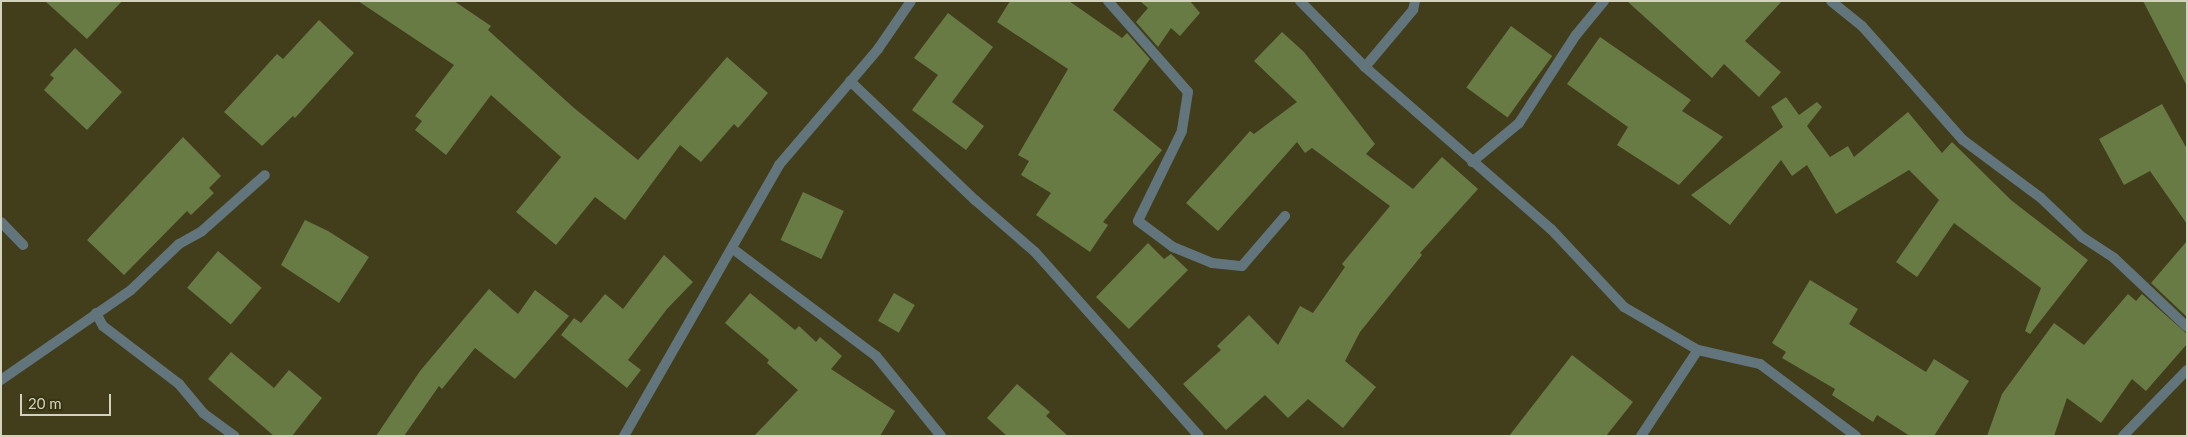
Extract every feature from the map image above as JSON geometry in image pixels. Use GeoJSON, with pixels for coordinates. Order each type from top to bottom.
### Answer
{"type":"FeatureCollection","features":[{"type":"Feature","properties":{"kind":"street"},"geometry":{"type":"LineString","coordinates":[[624,436],[690,316],[733,249],[779,165],[900,22],[912,1]]}},
{"type":"Feature","properties":{"kind":"street"},"geometry":{"type":"LineString","coordinates":[[1108,1],[1188,92],[1182,131],[1138,221],[1173,247],[1212,264],[1242,266],[1285,216]]}},
{"type":"Feature","properties":{"kind":"street"},"geometry":{"type":"LineString","coordinates":[[1300,1],[1365,67],[1551,229],[1624,307],[1698,350],[1760,364],[1856,436]]}},
{"type":"Feature","properties":{"kind":"street"},"geometry":{"type":"LineString","coordinates":[[1365,67],[1413,10],[1416,1]]}},
{"type":"Feature","properties":{"kind":"street"},"geometry":{"type":"LineString","coordinates":[[1472,162],[1519,123],[1576,35],[1604,1]]}},
{"type":"Feature","properties":{"kind":"street"},"geometry":{"type":"LineString","coordinates":[[1831,1],[1862,26],[1963,140],[2041,198],[2082,237],[2114,258],[2187,327]]}},
{"type":"Feature","properties":{"kind":"street"},"geometry":{"type":"LineString","coordinates":[[850,81],[975,200],[1035,252],[1199,436]]}},
{"type":"Feature","properties":{"kind":"street"},"geometry":{"type":"LineString","coordinates":[[1,380],[131,290],[178,244],[202,231],[266,176]]}},
{"type":"Feature","properties":{"kind":"street"},"geometry":{"type":"LineString","coordinates":[[1,222],[23,245]]}},
{"type":"Feature","properties":{"kind":"street"},"geometry":{"type":"LineString","coordinates":[[733,249],[876,356],[941,436]]}},
{"type":"Feature","properties":{"kind":"street"},"geometry":{"type":"LineString","coordinates":[[96,313],[104,326],[179,384],[203,413],[235,436]]}},
{"type":"Feature","properties":{"kind":"street"},"geometry":{"type":"LineString","coordinates":[[1641,436],[1698,350]]}},
{"type":"Feature","properties":{"kind":"street"},"geometry":{"type":"LineString","coordinates":[[2123,436],[2187,370]]}},
{"type":"Feature","properties":{"kind":"building"},"geometry":{"type":"Polygon","coordinates":[[[45,1],[122,1],[87,39],[45,1]]]}},
{"type":"Feature","properties":{"kind":"building"},"geometry":{"type":"Polygon","coordinates":[[[358,1],[454,1],[491,26],[488,30],[574,108],[638,160],[727,57],[768,93],[738,128],[734,124],[701,162],[680,145],[625,220],[595,197],[556,245],[516,212],[561,157],[491,95],[446,155],[415,130],[422,121],[415,116],[454,65],[358,1]]]}},
{"type":"Feature","properties":{"kind":"building"},"geometry":{"type":"Polygon","coordinates":[[[1010,1],[1069,1],[1122,38],[1127,33],[1150,59],[1113,110],[1162,150],[1103,222],[1108,225],[1090,252],[1036,215],[1051,193],[1021,175],[1029,161],[1018,155],[1068,69],[997,22],[1010,1]]]}},
{"type":"Feature","properties":{"kind":"building"},"geometry":{"type":"Polygon","coordinates":[[[1140,1],[1190,1],[1200,13],[1180,36],[1171,28],[1158,47],[1136,22],[1148,8],[1140,1]]]}},
{"type":"Feature","properties":{"kind":"building"},"geometry":{"type":"Polygon","coordinates":[[[1627,1],[1782,1],[1745,41],[1781,72],[1759,97],[1724,64],[1712,78],[1627,1]]]}},
{"type":"Feature","properties":{"kind":"building"},"geometry":{"type":"Polygon","coordinates":[[[2143,1],[2187,1],[2187,86],[2143,1]]]}},
{"type":"Feature","properties":{"kind":"building"},"geometry":{"type":"Polygon","coordinates":[[[948,13],[993,47],[952,102],[984,126],[966,150],[912,110],[938,75],[914,58],[948,13]]]}},
{"type":"Feature","properties":{"kind":"building"},"geometry":{"type":"Polygon","coordinates":[[[319,20],[354,53],[295,118],[293,116],[262,146],[224,112],[277,54],[283,59],[319,20]]]}},
{"type":"Feature","properties":{"kind":"building"},"geometry":{"type":"Polygon","coordinates":[[[1511,26],[1552,56],[1508,117],[1466,87],[1511,26]]]}},
{"type":"Feature","properties":{"kind":"building"},"geometry":{"type":"Polygon","coordinates":[[[1282,32],[1304,52],[1375,144],[1366,154],[1413,189],[1442,157],[1478,189],[1420,253],[1422,255],[1360,332],[1345,361],[1376,387],[1343,428],[1308,399],[1288,418],[1265,395],[1226,430],[1183,384],[1221,350],[1217,346],[1249,315],[1278,345],[1300,306],[1313,313],[1345,267],[1342,264],[1390,206],[1312,148],[1305,153],[1297,142],[1218,231],[1186,203],[1250,131],[1254,134],[1297,102],[1254,61],[1282,32]]]}},
{"type":"Feature","properties":{"kind":"building"},"geometry":{"type":"Polygon","coordinates":[[[1600,37],[1691,100],[1682,111],[1723,137],[1679,185],[1617,145],[1628,127],[1567,84],[1600,37]]]}},
{"type":"Feature","properties":{"kind":"building"},"geometry":{"type":"Polygon","coordinates":[[[75,48],[122,92],[87,130],[44,90],[54,78],[50,75],[75,48]]]}},
{"type":"Feature","properties":{"kind":"building"},"geometry":{"type":"Polygon","coordinates":[[[1786,97],[1799,115],[1817,102],[1822,107],[1807,126],[1830,157],[1848,146],[1854,157],[1908,112],[1942,153],[1952,142],[2011,200],[2088,260],[2030,334],[2025,331],[2041,288],[1954,223],[1917,277],[1896,262],[1939,200],[1909,170],[1836,214],[1807,165],[1792,176],[1781,160],[1730,225],[1691,195],[1783,127],[1771,107],[1786,97]]]}},
{"type":"Feature","properties":{"kind":"building"},"geometry":{"type":"Polygon","coordinates":[[[2162,104],[2187,149],[2187,224],[2150,171],[2124,185],[2099,139],[2162,104]]]}},
{"type":"Feature","properties":{"kind":"building"},"geometry":{"type":"Polygon","coordinates":[[[183,137],[221,176],[209,188],[214,193],[191,215],[187,211],[124,275],[87,240],[183,137]]]}},
{"type":"Feature","properties":{"kind":"building"},"geometry":{"type":"Polygon","coordinates":[[[803,192],[844,211],[821,259],[781,240],[803,192]]]}},
{"type":"Feature","properties":{"kind":"building"},"geometry":{"type":"Polygon","coordinates":[[[305,220],[328,231],[369,257],[339,303],[281,265],[305,220]]]}},
{"type":"Feature","properties":{"kind":"building"},"geometry":{"type":"Polygon","coordinates":[[[2187,241],[2187,317],[2151,283],[2187,241]]]}},
{"type":"Feature","properties":{"kind":"building"},"geometry":{"type":"Polygon","coordinates":[[[1148,243],[1164,259],[1171,254],[1188,270],[1129,329],[1096,297],[1148,243]]]}},
{"type":"Feature","properties":{"kind":"building"},"geometry":{"type":"Polygon","coordinates":[[[218,251],[262,288],[231,324],[187,288],[218,251]]]}},
{"type":"Feature","properties":{"kind":"building"},"geometry":{"type":"Polygon","coordinates":[[[664,255],[693,282],[667,309],[628,360],[641,370],[627,388],[561,335],[574,318],[581,323],[605,294],[623,309],[664,255]]]}},
{"type":"Feature","properties":{"kind":"building"},"geometry":{"type":"Polygon","coordinates":[[[1810,280],[1858,309],[1849,324],[1926,372],[1934,359],[1969,381],[1934,436],[1910,436],[1877,415],[1873,422],[1832,395],[1835,389],[1782,358],[1786,352],[1772,343],[1810,280]]]}},
{"type":"Feature","properties":{"kind":"building"},"geometry":{"type":"Polygon","coordinates":[[[489,289],[518,314],[535,290],[569,316],[515,379],[475,348],[442,389],[439,386],[404,436],[376,436],[420,371],[489,289]]]}},
{"type":"Feature","properties":{"kind":"building"},"geometry":{"type":"Polygon","coordinates":[[[750,293],[795,330],[799,326],[816,342],[820,337],[842,356],[831,369],[895,411],[880,436],[754,436],[798,390],[767,363],[769,360],[725,323],[750,293]]]}},
{"type":"Feature","properties":{"kind":"building"},"geometry":{"type":"Polygon","coordinates":[[[894,293],[915,305],[899,333],[878,321],[894,293]]]}},
{"type":"Feature","properties":{"kind":"building"},"geometry":{"type":"Polygon","coordinates":[[[2128,294],[2136,301],[2142,294],[2187,334],[2187,344],[2146,391],[2132,379],[2101,423],[2067,398],[2054,436],[1987,436],[2002,394],[2054,323],[2084,345],[2128,294]]]}},
{"type":"Feature","properties":{"kind":"building"},"geometry":{"type":"Polygon","coordinates":[[[231,352],[274,388],[289,370],[322,398],[292,436],[274,436],[208,379],[231,352]]]}},
{"type":"Feature","properties":{"kind":"building"},"geometry":{"type":"Polygon","coordinates":[[[1572,355],[1633,402],[1606,436],[1509,436],[1572,355]]]}},
{"type":"Feature","properties":{"kind":"building"},"geometry":{"type":"Polygon","coordinates":[[[1017,384],[1050,412],[1046,416],[1068,436],[1007,436],[987,418],[1017,384]]]}}]}
